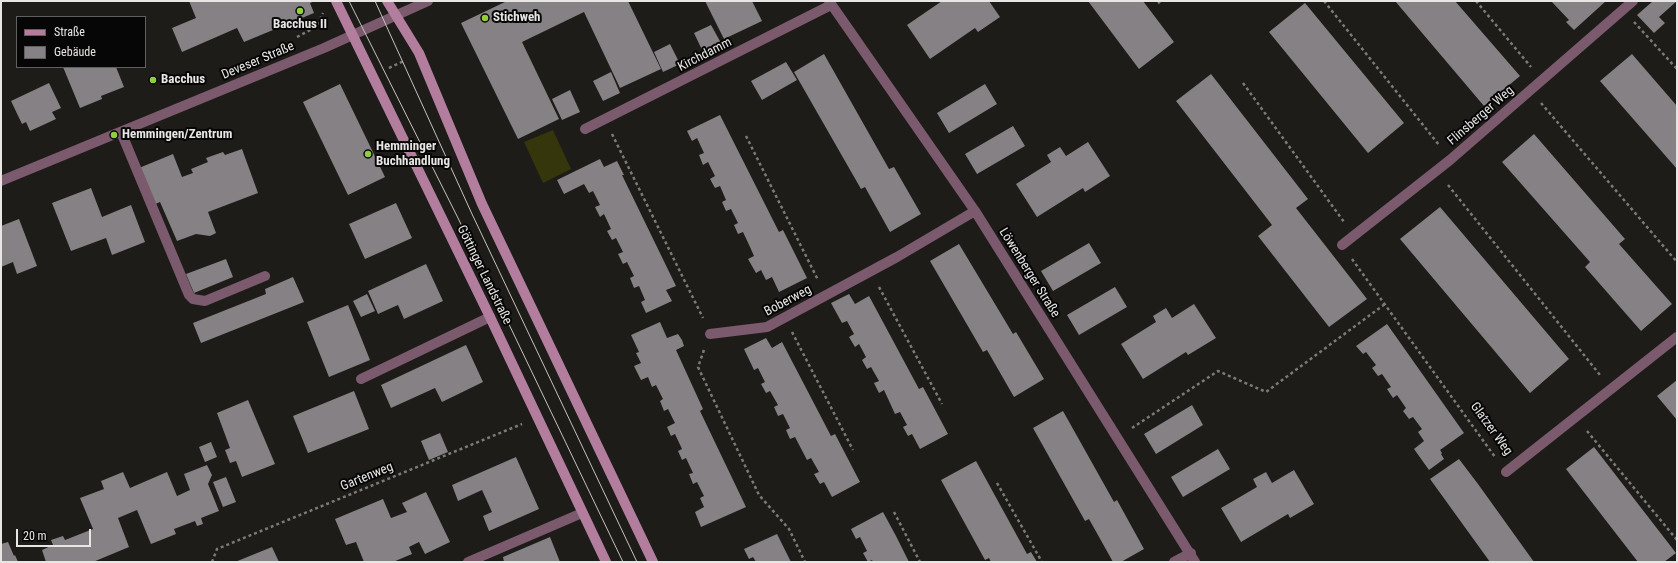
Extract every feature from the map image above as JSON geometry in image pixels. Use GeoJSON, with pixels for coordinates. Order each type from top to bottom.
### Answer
{"type":"FeatureCollection","features":[{"type":"Feature","properties":{"kind":"street","name":"Göttinger Landstraße"},"geometry":{"type":"LineString","coordinates":[[336,1],[351,35],[490,317],[606,562]]}},
{"type":"Feature","properties":{"kind":"street"},"geometry":{"type":"LineString","coordinates":[[387,1],[418,53],[482,204],[653,562]]}},
{"type":"Feature","properties":{"kind":"street"},"geometry":{"type":"LineString","coordinates":[[395,16],[428,1]]}},
{"type":"Feature","properties":{"kind":"street","name":"Flinsberger Weg"},"geometry":{"type":"LineString","coordinates":[[1342,245],[1437,171],[1633,1]]}},
{"type":"Feature","properties":{"kind":"street","name":"Kirchdamm"},"geometry":{"type":"LineString","coordinates":[[585,129],[830,3]]}},
{"type":"Feature","properties":{"kind":"street","name":"Löwenberger Straße"},"geometry":{"type":"LineString","coordinates":[[830,3],[974,211],[1193,558]]}},
{"type":"Feature","properties":{"kind":"street","name":"Deveser Straße"},"geometry":{"type":"LineString","coordinates":[[1,181],[395,16]]}},
{"type":"Feature","properties":{"kind":"street"},"geometry":{"type":"LineString","coordinates":[[121,132],[189,295],[193,299],[205,301],[265,276]]}},
{"type":"Feature","properties":{"kind":"street","name":"Boberweg"},"geometry":{"type":"LineString","coordinates":[[710,334],[767,327],[871,271],[974,211]]}},
{"type":"Feature","properties":{"kind":"street"},"geometry":{"type":"LineString","coordinates":[[361,379],[490,317]]}},
{"type":"Feature","properties":{"kind":"street","name":"Glatzer Weg"},"geometry":{"type":"LineString","coordinates":[[1506,472],[1677,337]]}},
{"type":"Feature","properties":{"kind":"street"},"geometry":{"type":"LineString","coordinates":[[468,562],[582,513]]}},
{"type":"Feature","properties":{"kind":"street"},"geometry":{"type":"LineString","coordinates":[[1174,562],[1193,558]]}},
{"type":"Feature","properties":{"kind":"path"},"geometry":{"type":"LineString","coordinates":[[1158,1],[1161,5]]}},
{"type":"Feature","properties":{"kind":"path"},"geometry":{"type":"LineString","coordinates":[[1324,1],[1450,160]]}},
{"type":"Feature","properties":{"kind":"path"},"geometry":{"type":"LineString","coordinates":[[1476,1],[1542,80]]}},
{"type":"Feature","properties":{"kind":"path"},"geometry":{"type":"LineString","coordinates":[[1623,10],[1677,69]]}},
{"type":"Feature","properties":{"kind":"path"},"geometry":{"type":"LineString","coordinates":[[372,76],[418,53]]}},
{"type":"Feature","properties":{"kind":"path"},"geometry":{"type":"LineString","coordinates":[[1243,83],[1354,236]]}},
{"type":"Feature","properties":{"kind":"path"},"geometry":{"type":"LineString","coordinates":[[1530,90],[1677,262]]}},
{"type":"Feature","properties":{"kind":"path"},"geometry":{"type":"LineString","coordinates":[[604,120],[710,334],[698,367],[759,495],[789,529],[805,562]]}},
{"type":"Feature","properties":{"kind":"path"},"geometry":{"type":"LineString","coordinates":[[746,136],[826,295]]}},
{"type":"Feature","properties":{"kind":"path"},"geometry":{"type":"LineString","coordinates":[[1437,171],[1612,389]]}},
{"type":"Feature","properties":{"kind":"path","name":"Glatzer Weg"},"geometry":{"type":"LineString","coordinates":[[1342,245],[1506,472]]}},
{"type":"Feature","properties":{"kind":"path"},"geometry":{"type":"LineString","coordinates":[[871,271],[942,404]]}},
{"type":"Feature","properties":{"kind":"path"},"geometry":{"type":"LineString","coordinates":[[1117,438],[1218,371],[1266,392],[1385,304]]}},
{"type":"Feature","properties":{"kind":"path"},"geometry":{"type":"LineString","coordinates":[[784,318],[853,450]]}},
{"type":"Feature","properties":{"kind":"path","name":"Gartenweg"},"geometry":{"type":"LineString","coordinates":[[212,562],[217,549],[538,417]]}},
{"type":"Feature","properties":{"kind":"path"},"geometry":{"type":"LineString","coordinates":[[1576,417],[1677,540]]}},
{"type":"Feature","properties":{"kind":"path"},"geometry":{"type":"LineString","coordinates":[[997,483],[1042,562]]}},
{"type":"Feature","properties":{"kind":"path"},"geometry":{"type":"LineString","coordinates":[[894,512],[920,562]]}},
{"type":"Feature","properties":{"kind":"shaded area"},"geometry":{"type":"Polygon","coordinates":[[[553,130],[571,169],[543,183],[524,142],[553,130]]]}},
{"type":"Feature","properties":{"kind":"building"},"geometry":{"type":"Polygon","coordinates":[[[189,1],[315,1],[310,3],[314,13],[244,42],[237,28],[182,52],[172,28],[196,18],[189,1]]]}},
{"type":"Feature","properties":{"kind":"building"},"geometry":{"type":"Polygon","coordinates":[[[507,1],[628,1],[661,69],[620,88],[584,12],[522,42],[559,119],[518,139],[461,23],[507,1]]]}},
{"type":"Feature","properties":{"kind":"building"},"geometry":{"type":"Polygon","coordinates":[[[705,1],[752,1],[762,21],[724,39],[705,1]]]}},
{"type":"Feature","properties":{"kind":"building"},"geometry":{"type":"Polygon","coordinates":[[[942,1],[989,1],[1000,17],[978,32],[975,28],[930,59],[907,25],[942,1]]]}},
{"type":"Feature","properties":{"kind":"building"},"geometry":{"type":"Polygon","coordinates":[[[1088,1],[1143,1],[1174,42],[1139,69],[1088,1]]]}},
{"type":"Feature","properties":{"kind":"building"},"geometry":{"type":"Polygon","coordinates":[[[1395,1],[1455,1],[1520,76],[1484,106],[1395,1]]]}},
{"type":"Feature","properties":{"kind":"building"},"geometry":{"type":"Polygon","coordinates":[[[1551,1],[1606,1],[1574,30],[1566,22],[1569,20],[1551,1]]]}},
{"type":"Feature","properties":{"kind":"building"},"geometry":{"type":"Polygon","coordinates":[[[1653,1],[1677,1],[1659,17],[1665,23],[1654,33],[1637,15],[1653,1]]]}},
{"type":"Feature","properties":{"kind":"building"},"geometry":{"type":"Polygon","coordinates":[[[1305,3],[1404,123],[1368,153],[1269,32],[1305,3]]]}},
{"type":"Feature","properties":{"kind":"building"},"geometry":{"type":"Polygon","coordinates":[[[711,25],[721,43],[703,52],[694,33],[711,25]]]}},
{"type":"Feature","properties":{"kind":"building"},"geometry":{"type":"Polygon","coordinates":[[[670,44],[680,64],[663,72],[654,52],[670,44]]]}},
{"type":"Feature","properties":{"kind":"building"},"geometry":{"type":"Polygon","coordinates":[[[824,54],[889,169],[894,167],[921,214],[890,232],[865,187],[861,189],[794,72],[824,54]]]}},
{"type":"Feature","properties":{"kind":"building"},"geometry":{"type":"Polygon","coordinates":[[[1632,54],[1677,106],[1677,169],[1600,81],[1632,54]]]}},
{"type":"Feature","properties":{"kind":"building"},"geometry":{"type":"Polygon","coordinates":[[[786,62],[797,80],[762,100],[751,81],[786,62]]]}},
{"type":"Feature","properties":{"kind":"building"},"geometry":{"type":"Polygon","coordinates":[[[63,68],[116,68],[124,87],[101,96],[102,99],[80,108],[63,68]]]}},
{"type":"Feature","properties":{"kind":"building"},"geometry":{"type":"Polygon","coordinates":[[[611,72],[620,93],[603,101],[593,81],[611,72]]]}},
{"type":"Feature","properties":{"kind":"building"},"geometry":{"type":"Polygon","coordinates":[[[1211,74],[1308,199],[1296,208],[1367,299],[1329,327],[1258,236],[1272,225],[1176,101],[1211,74]]]}},
{"type":"Feature","properties":{"kind":"building"},"geometry":{"type":"Polygon","coordinates":[[[49,83],[61,108],[52,112],[56,119],[30,131],[26,122],[22,124],[11,101],[49,83]]]}},
{"type":"Feature","properties":{"kind":"building"},"geometry":{"type":"Polygon","coordinates":[[[340,84],[385,177],[348,195],[303,102],[340,84]]]}},
{"type":"Feature","properties":{"kind":"building"},"geometry":{"type":"Polygon","coordinates":[[[985,84],[997,104],[949,133],[937,113],[985,84]]]}},
{"type":"Feature","properties":{"kind":"building"},"geometry":{"type":"Polygon","coordinates":[[[570,90],[580,112],[562,120],[552,99],[570,90]]]}},
{"type":"Feature","properties":{"kind":"building"},"geometry":{"type":"Polygon","coordinates":[[[720,115],[779,232],[783,230],[807,278],[779,292],[772,277],[766,280],[761,270],[756,273],[748,259],[754,256],[743,232],[738,234],[734,225],[738,223],[731,209],[726,211],[722,202],[726,200],[720,186],[715,188],[710,179],[715,176],[708,162],[703,165],[699,155],[704,153],[697,138],[692,141],[687,131],[720,115]]]}},
{"type":"Feature","properties":{"kind":"building"},"geometry":{"type":"Polygon","coordinates":[[[1013,126],[1025,146],[977,174],[965,154],[1013,126]]]}},
{"type":"Feature","properties":{"kind":"building"},"geometry":{"type":"Polygon","coordinates":[[[1534,134],[1625,239],[1619,244],[1672,304],[1641,331],[1585,267],[1590,262],[1502,162],[1534,134]]]}},
{"type":"Feature","properties":{"kind":"building"},"geometry":{"type":"Polygon","coordinates":[[[1088,142],[1110,176],[1085,192],[1083,188],[1037,217],[1016,184],[1051,162],[1047,155],[1060,147],[1066,156],[1088,142]]]}},
{"type":"Feature","properties":{"kind":"building"},"geometry":{"type":"Polygon","coordinates":[[[242,149],[258,193],[208,212],[216,233],[210,236],[196,234],[177,241],[160,202],[153,205],[139,168],[173,154],[182,177],[193,173],[191,169],[208,162],[206,158],[223,152],[225,155],[242,149]]]}},
{"type":"Feature","properties":{"kind":"building"},"geometry":{"type":"Polygon","coordinates":[[[600,159],[604,167],[617,161],[624,175],[622,175],[676,286],[666,290],[672,301],[646,313],[641,302],[645,300],[639,286],[634,288],[630,278],[634,276],[627,262],[623,264],[618,254],[623,252],[616,238],[612,240],[607,231],[611,229],[604,214],[600,217],[595,207],[600,205],[593,191],[589,193],[584,184],[564,194],[557,180],[600,159]]]}},
{"type":"Feature","properties":{"kind":"building"},"geometry":{"type":"Polygon","coordinates":[[[91,188],[102,217],[131,205],[145,242],[112,255],[106,238],[71,251],[52,203],[91,188]]]}},
{"type":"Feature","properties":{"kind":"building"},"geometry":{"type":"Polygon","coordinates":[[[396,203],[412,238],[365,259],[349,224],[396,203]]]}},
{"type":"Feature","properties":{"kind":"building"},"geometry":{"type":"Polygon","coordinates":[[[1440,207],[1569,359],[1530,393],[1400,239],[1440,207]]]}},
{"type":"Feature","properties":{"kind":"building"},"geometry":{"type":"Polygon","coordinates":[[[19,219],[37,266],[17,274],[13,262],[1,267],[1,226],[19,219]]]}},
{"type":"Feature","properties":{"kind":"building"},"geometry":{"type":"Polygon","coordinates":[[[1089,243],[1101,263],[1053,291],[1041,271],[1089,243]]]}},
{"type":"Feature","properties":{"kind":"building"},"geometry":{"type":"Polygon","coordinates":[[[959,244],[1013,334],[1016,332],[1044,379],[1014,397],[987,350],[983,352],[930,261],[959,244]]]}},
{"type":"Feature","properties":{"kind":"building"},"geometry":{"type":"Polygon","coordinates":[[[226,259],[233,277],[194,293],[186,274],[226,259]]]}},
{"type":"Feature","properties":{"kind":"building"},"geometry":{"type":"Polygon","coordinates":[[[426,264],[443,301],[404,319],[398,305],[378,314],[368,291],[426,264]]]}},
{"type":"Feature","properties":{"kind":"building"},"geometry":{"type":"Polygon","coordinates":[[[293,277],[304,302],[201,343],[193,323],[266,294],[265,289],[293,277]]]}},
{"type":"Feature","properties":{"kind":"building"},"geometry":{"type":"Polygon","coordinates":[[[1115,287],[1127,307],[1079,335],[1067,315],[1115,287]]]}},
{"type":"Feature","properties":{"kind":"building"},"geometry":{"type":"Polygon","coordinates":[[[367,294],[375,311],[361,317],[353,301],[367,294]]]}},
{"type":"Feature","properties":{"kind":"building"},"geometry":{"type":"Polygon","coordinates":[[[849,294],[855,304],[869,296],[919,389],[923,387],[948,434],[920,449],[912,434],[908,436],[903,427],[907,425],[900,412],[895,414],[884,390],[879,393],[874,383],[879,381],[871,367],[867,369],[862,360],[866,357],[859,344],[855,347],[849,337],[854,334],[847,321],[842,323],[831,303],[849,294]]]}},
{"type":"Feature","properties":{"kind":"building"},"geometry":{"type":"Polygon","coordinates":[[[1194,304],[1216,338],[1188,355],[1186,352],[1143,379],[1121,344],[1156,322],[1153,316],[1166,308],[1172,318],[1194,304]]]}},
{"type":"Feature","properties":{"kind":"building"},"geometry":{"type":"Polygon","coordinates":[[[348,305],[370,360],[329,377],[307,322],[348,305]]]}},
{"type":"Feature","properties":{"kind":"building"},"geometry":{"type":"Polygon","coordinates":[[[660,322],[667,338],[678,334],[682,340],[684,346],[676,350],[703,409],[700,411],[746,507],[701,527],[695,512],[704,507],[700,498],[704,496],[697,482],[693,484],[689,474],[693,473],[686,458],[682,460],[678,451],[682,449],[675,434],[671,436],[667,427],[675,423],[668,409],[664,411],[660,401],[663,399],[656,385],[652,387],[648,377],[641,380],[634,366],[641,363],[636,353],[639,352],[631,335],[660,322]]]}},
{"type":"Feature","properties":{"kind":"building"},"geometry":{"type":"Polygon","coordinates":[[[1387,324],[1464,433],[1440,450],[1444,459],[1429,470],[1414,449],[1424,441],[1418,432],[1422,429],[1413,417],[1409,419],[1403,411],[1406,408],[1397,395],[1393,398],[1387,389],[1391,387],[1382,374],[1378,376],[1372,368],[1376,365],[1366,352],[1363,354],[1356,346],[1387,324]]]}},
{"type":"Feature","properties":{"kind":"building"},"geometry":{"type":"Polygon","coordinates":[[[766,338],[772,348],[782,342],[831,436],[835,434],[860,482],[832,497],[824,482],[820,484],[814,474],[819,472],[811,458],[807,460],[795,437],[790,439],[786,430],[790,428],[783,414],[778,416],[774,407],[778,405],[770,391],[766,393],[761,384],[765,382],[758,368],[754,370],[744,349],[766,338]]]}},
{"type":"Feature","properties":{"kind":"building"},"geometry":{"type":"Polygon","coordinates":[[[466,345],[483,382],[442,402],[435,388],[391,408],[381,385],[466,345]]]}},
{"type":"Feature","properties":{"kind":"building"},"geometry":{"type":"Polygon","coordinates":[[[1677,380],[1677,420],[1657,396],[1677,380]]]}},
{"type":"Feature","properties":{"kind":"building"},"geometry":{"type":"Polygon","coordinates":[[[354,391],[369,429],[308,453],[293,416],[354,391]]]}},
{"type":"Feature","properties":{"kind":"building"},"geometry":{"type":"Polygon","coordinates":[[[248,400],[275,464],[242,477],[236,461],[230,463],[225,450],[230,448],[217,413],[248,400]]]}},
{"type":"Feature","properties":{"kind":"building"},"geometry":{"type":"Polygon","coordinates":[[[1192,405],[1203,425],[1156,454],[1144,434],[1192,405]]]}},
{"type":"Feature","properties":{"kind":"building"},"geometry":{"type":"Polygon","coordinates":[[[1063,411],[1114,502],[1117,500],[1144,549],[1121,562],[1113,562],[1089,519],[1085,521],[1033,428],[1063,411]]]}},
{"type":"Feature","properties":{"kind":"building"},"geometry":{"type":"Polygon","coordinates":[[[440,433],[448,452],[429,460],[421,441],[440,433]]]}},
{"type":"Feature","properties":{"kind":"building"},"geometry":{"type":"Polygon","coordinates":[[[211,442],[217,457],[205,462],[199,447],[211,442]]]}},
{"type":"Feature","properties":{"kind":"building"},"geometry":{"type":"Polygon","coordinates":[[[1594,447],[1676,553],[1664,562],[1638,562],[1566,469],[1594,447]]]}},
{"type":"Feature","properties":{"kind":"building"},"geometry":{"type":"Polygon","coordinates":[[[1218,449],[1230,469],[1183,497],[1171,477],[1218,449]]]}},
{"type":"Feature","properties":{"kind":"building"},"geometry":{"type":"Polygon","coordinates":[[[516,457],[539,509],[489,531],[483,516],[492,512],[482,490],[458,501],[452,485],[516,457]]]}},
{"type":"Feature","properties":{"kind":"building"},"geometry":{"type":"Polygon","coordinates":[[[1459,459],[1534,562],[1490,562],[1430,479],[1459,459]]]}},
{"type":"Feature","properties":{"kind":"building"},"geometry":{"type":"Polygon","coordinates":[[[976,461],[1027,554],[1031,552],[1037,562],[991,562],[989,558],[985,560],[941,480],[976,461]]]}},
{"type":"Feature","properties":{"kind":"building"},"geometry":{"type":"Polygon","coordinates":[[[207,465],[212,475],[208,484],[219,511],[201,518],[203,524],[197,526],[195,521],[174,529],[176,534],[151,544],[137,510],[118,518],[129,547],[93,562],[46,562],[42,550],[53,545],[51,540],[63,536],[65,540],[93,529],[80,498],[104,489],[101,481],[123,472],[130,488],[167,472],[177,496],[190,490],[184,474],[207,465]]]}},
{"type":"Feature","properties":{"kind":"building"},"geometry":{"type":"Polygon","coordinates":[[[1294,470],[1314,504],[1290,518],[1288,514],[1241,542],[1221,508],[1257,487],[1253,479],[1266,472],[1272,483],[1294,470]]]}},
{"type":"Feature","properties":{"kind":"building"},"geometry":{"type":"Polygon","coordinates":[[[226,477],[236,502],[223,507],[213,482],[226,477]]]}},
{"type":"Feature","properties":{"kind":"building"},"geometry":{"type":"Polygon","coordinates":[[[426,492],[450,542],[425,554],[419,542],[409,547],[412,554],[393,562],[364,562],[356,542],[346,545],[335,519],[383,499],[391,518],[407,512],[402,503],[426,492]]]}},
{"type":"Feature","properties":{"kind":"building"},"geometry":{"type":"Polygon","coordinates":[[[883,512],[909,562],[873,562],[872,560],[868,562],[863,553],[867,551],[860,537],[856,539],[851,529],[883,512]]]}},
{"type":"Feature","properties":{"kind":"building"},"geometry":{"type":"Polygon","coordinates":[[[777,534],[791,562],[756,562],[753,557],[749,559],[744,549],[777,534]]]}},
{"type":"Feature","properties":{"kind":"building"},"geometry":{"type":"Polygon","coordinates":[[[550,537],[560,562],[504,562],[503,557],[550,537]]]}},
{"type":"Feature","properties":{"kind":"building"},"geometry":{"type":"Polygon","coordinates":[[[8,542],[18,562],[1,562],[1,544],[8,542]]]}},
{"type":"Feature","properties":{"kind":"building"},"geometry":{"type":"Polygon","coordinates":[[[272,547],[279,562],[235,562],[272,547]]]}},
{"type":"Feature","properties":{"kind":"tram line"},"geometry":{"type":"LineString","coordinates":[[349,1],[458,218],[623,562]]}},
{"type":"Feature","properties":{"kind":"tram line"},"geometry":{"type":"LineString","coordinates":[[375,1],[472,214],[637,562]]}},
{"type":"Feature","properties":{"kind":"place","name":"Bacchus II"},"geometry":{"type":"Point","coordinates":[300,11]}},
{"type":"Feature","properties":{"kind":"place","name":"Stichweh"},"geometry":{"type":"Point","coordinates":[485,18]}},
{"type":"Feature","properties":{"kind":"place","name":"Bacchus"},"geometry":{"type":"Point","coordinates":[153,80]}},
{"type":"Feature","properties":{"kind":"place","name":"Hemmingen/Zentrum"},"geometry":{"type":"Point","coordinates":[114,135]}},
{"type":"Feature","properties":{"kind":"place","name":"Hemminger Buchhandlung"},"geometry":{"type":"Point","coordinates":[368,154]}}]}
